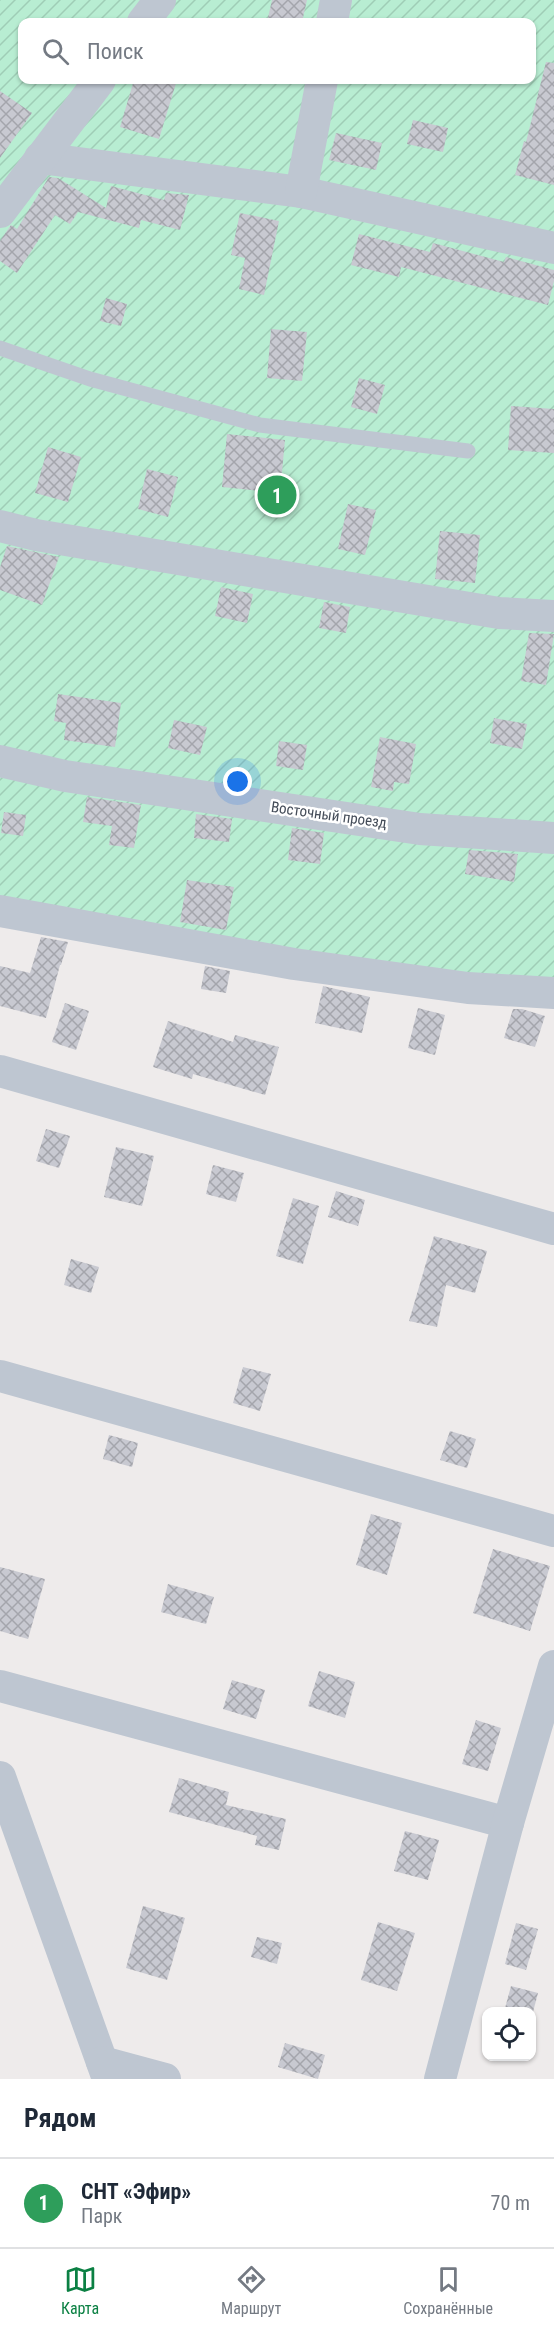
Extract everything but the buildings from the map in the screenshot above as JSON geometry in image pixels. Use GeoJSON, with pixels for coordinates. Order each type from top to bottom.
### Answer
{"type":"FeatureCollection","features":[{"type":"Feature","properties":{"kind":"street"},"geometry":{"type":"LineString","coordinates":[[146,18],[160,0]]}},
{"type":"Feature","properties":{"kind":"street"},"geometry":{"type":"LineString","coordinates":[[333,18],[336,0]]}},
{"type":"Feature","properties":{"kind":"street"},"geometry":{"type":"LineString","coordinates":[[0,212],[97,84]]}},
{"type":"Feature","properties":{"kind":"street"},"geometry":{"type":"LineString","coordinates":[[301,192],[320,84]]}},
{"type":"Feature","properties":{"kind":"street"},"geometry":{"type":"LineString","coordinates":[[40,158],[301,192],[554,248]]}},
{"type":"Feature","properties":{"kind":"street"},"geometry":{"type":"LineString","coordinates":[[0,526],[36,535],[500,613],[554,616]]}},
{"type":"Feature","properties":{"kind":"street","name":"Восточный проезд"},"geometry":{"type":"LineString","coordinates":[[0,761],[65,776],[420,829],[554,838]]}},
{"type":"Feature","properties":{"kind":"street"},"geometry":{"type":"LineString","coordinates":[[0,911],[294,964],[468,988],[554,993]]}},
{"type":"Feature","properties":{"kind":"street"},"geometry":{"type":"LineString","coordinates":[[0,1071],[554,1230]]}},
{"type":"Feature","properties":{"kind":"street"},"geometry":{"type":"LineString","coordinates":[[0,1376],[554,1532]]}},
{"type":"Feature","properties":{"kind":"street"},"geometry":{"type":"LineString","coordinates":[[440,2079],[508,1823],[554,1665]]}},
{"type":"Feature","properties":{"kind":"street"},"geometry":{"type":"LineString","coordinates":[[0,1686],[508,1823]]}},
{"type":"Feature","properties":{"kind":"street"},"geometry":{"type":"LineString","coordinates":[[0,1777],[105,2071],[165,2079]]}},
{"type":"Feature","properties":{"kind":"lane"},"geometry":{"type":"LineString","coordinates":[[0,348],[90,379],[260,425],[468,451]]}},
{"type":"Feature","properties":{"kind":"green space"},"geometry":{"type":"Polygon","coordinates":[[[0,0],[554,0],[554,991],[0,911],[0,0]]]}},
{"type":"Feature","properties":{"kind":"place","name":"СНТ «Эфир»"},"geometry":{"type":"Point","coordinates":[277,495]}}]}
